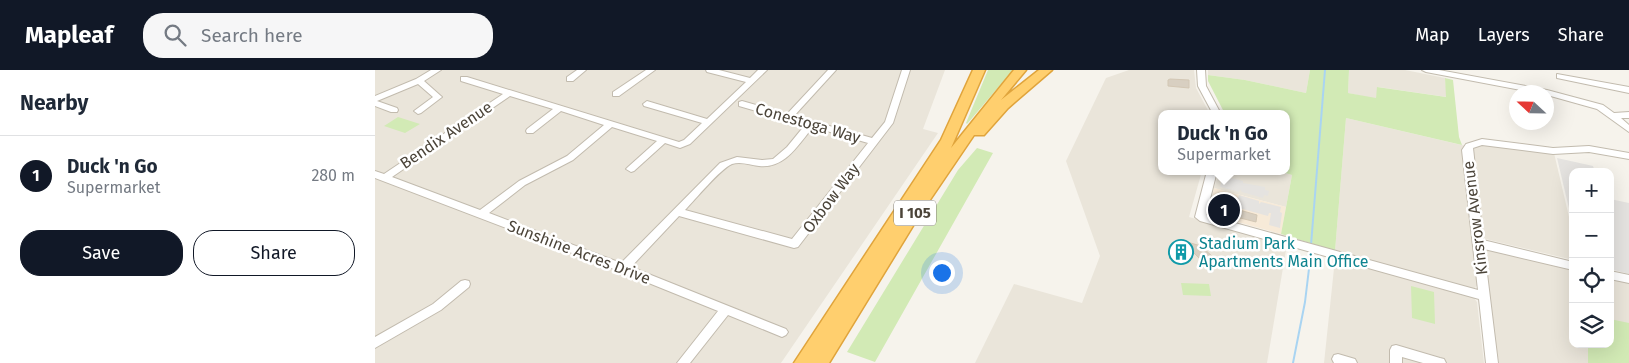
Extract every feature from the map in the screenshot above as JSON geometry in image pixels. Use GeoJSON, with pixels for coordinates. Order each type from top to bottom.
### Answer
{"type":"FeatureCollection","features":[{"type":"Feature","properties":{"kind":"highway","name":"I 105"},"geometry":{"type":"LineString","coordinates":[[803,363],[948,141],[979,70]]}},
{"type":"Feature","properties":{"kind":"highway","name":"I 105"},"geometry":{"type":"LineString","coordinates":[[819,363],[961,142],[988,105],[1020,70]]}},
{"type":"Feature","properties":{"kind":"highway"},"geometry":{"type":"LineString","coordinates":[[921,203],[1003,104],[1046,70]]}},
{"type":"Feature","properties":{"kind":"street"},"geometry":{"type":"LineString","coordinates":[[375,99],[437,70]]}},
{"type":"Feature","properties":{"kind":"street"},"geometry":{"type":"LineString","coordinates":[[570,79],[582,70]]}},
{"type":"Feature","properties":{"kind":"street"},"geometry":{"type":"LineString","coordinates":[[615,94],[651,70]]}},
{"type":"Feature","properties":{"kind":"street"},"geometry":{"type":"LineString","coordinates":[[710,70],[752,81]]}},
{"type":"Feature","properties":{"kind":"street"},"geometry":{"type":"LineString","coordinates":[[464,79],[680,145],[685,144],[763,70]]}},
{"type":"Feature","properties":{"kind":"street"},"geometry":{"type":"LineString","coordinates":[[788,118],[832,70]]}},
{"type":"Feature","properties":{"kind":"street","name":"Oxbow Way"},"geometry":{"type":"LineString","coordinates":[[678,212],[795,244],[891,120],[897,92],[906,70]]}},
{"type":"Feature","properties":{"kind":"street"},"geometry":{"type":"LineString","coordinates":[[1201,70],[1202,86],[1215,110]]}},
{"type":"Feature","properties":{"kind":"street"},"geometry":{"type":"LineString","coordinates":[[1426,70],[1509,86]]}},
{"type":"Feature","properties":{"kind":"street"},"geometry":{"type":"LineString","coordinates":[[1559,76],[1629,90]]}},
{"type":"Feature","properties":{"kind":"street"},"geometry":{"type":"LineString","coordinates":[[419,80],[438,97],[419,111]]}},
{"type":"Feature","properties":{"kind":"street","name":"Bendix Avenue"},"geometry":{"type":"LineString","coordinates":[[379,176],[509,93]]}},
{"type":"Feature","properties":{"kind":"street"},"geometry":{"type":"LineString","coordinates":[[1554,95],[1591,103],[1613,116],[1629,129]]}},
{"type":"Feature","properties":{"kind":"street"},"geometry":{"type":"LineString","coordinates":[[375,103],[394,110]]}},
{"type":"Feature","properties":{"kind":"street"},"geometry":{"type":"LineString","coordinates":[[647,104],[708,122]]}},
{"type":"Feature","properties":{"kind":"street","name":"Conestoga Way"},"geometry":{"type":"LineString","coordinates":[[742,104],[874,142]]}},
{"type":"Feature","properties":{"kind":"street"},"geometry":{"type":"LineString","coordinates":[[530,131],[560,108]]}},
{"type":"Feature","properties":{"kind":"street"},"geometry":{"type":"LineString","coordinates":[[1613,116],[1629,114]]}},
{"type":"Feature","properties":{"kind":"street"},"geometry":{"type":"LineString","coordinates":[[481,214],[522,183],[567,160],[610,124]]}},
{"type":"Feature","properties":{"kind":"street"},"geometry":{"type":"LineString","coordinates":[[623,268],[726,163],[739,159],[763,164],[778,160],[811,124]]}},
{"type":"Feature","properties":{"kind":"street"},"geometry":{"type":"LineString","coordinates":[[631,169],[663,140]]}},
{"type":"Feature","properties":{"kind":"street","name":"Kinsrow Avenue"},"geometry":{"type":"LineString","coordinates":[[1492,363],[1469,184],[1467,150],[1469,146],[1482,142],[1553,151],[1589,149],[1629,156]]}},
{"type":"Feature","properties":{"kind":"street"},"geometry":{"type":"LineString","coordinates":[[1211,175],[1200,217],[1484,296]]}},
{"type":"Feature","properties":{"kind":"street","name":"Sunshine Acres Drive"},"geometry":{"type":"LineString","coordinates":[[379,176],[623,268],[782,332]]}},
{"type":"Feature","properties":{"kind":"street"},"geometry":{"type":"LineString","coordinates":[[1477,243],[1569,265]]}},
{"type":"Feature","properties":{"kind":"street"},"geometry":{"type":"LineString","coordinates":[[1614,276],[1629,279]]}},
{"type":"Feature","properties":{"kind":"street"},"geometry":{"type":"LineString","coordinates":[[375,343],[431,311],[465,284]]}},
{"type":"Feature","properties":{"kind":"street"},"geometry":{"type":"LineString","coordinates":[[683,363],[726,310]]}},
{"type":"Feature","properties":{"kind":"street"},"geometry":{"type":"LineString","coordinates":[[1396,363],[1396,350],[1440,363]]}},
{"type":"Feature","properties":{"kind":"street"},"geometry":{"type":"LineString","coordinates":[[1338,359],[1351,363]]}},
{"type":"Feature","properties":{"kind":"shaded area"},"geometry":{"type":"Polygon","coordinates":[[[375,70],[945,70],[923,129],[938,133],[781,363],[375,363],[375,70]]]}},
{"type":"Feature","properties":{"kind":"shaded area"},"geometry":{"type":"Polygon","coordinates":[[[1129,70],[1194,70],[1196,88],[1208,110],[1158,110],[1158,175],[1201,175],[1189,217],[1287,244],[1267,363],[975,363],[1014,284],[1082,303],[1100,256],[1066,161],[1106,78],[1129,70]]]}},
{"type":"Feature","properties":{"kind":"shaded area"},"geometry":{"type":"Polygon","coordinates":[[[1208,70],[1310,70],[1306,93],[1245,80],[1208,75],[1208,70]]]}},
{"type":"Feature","properties":{"kind":"shaded area"},"geometry":{"type":"Polygon","coordinates":[[[1349,70],[1405,70],[1445,78],[1447,97],[1378,87],[1376,99],[1348,93],[1349,70]]]}},
{"type":"Feature","properties":{"kind":"shaded area"},"geometry":{"type":"Polygon","coordinates":[[[1346,118],[1470,147],[1479,144],[1554,153],[1569,217],[1569,259],[1473,236],[1478,284],[1475,288],[1469,288],[1335,251],[1346,118]]]}},
{"type":"Feature","properties":{"kind":"shaded area"},"geometry":{"type":"Polygon","coordinates":[[[1557,158],[1593,166],[1594,168],[1569,168],[1569,208],[1557,158]]]}},
{"type":"Feature","properties":{"kind":"shaded area"},"geometry":{"type":"Polygon","coordinates":[[[1218,175],[1292,175],[1286,207],[1214,188],[1218,175]]]}},
{"type":"Feature","properties":{"kind":"shaded area"},"geometry":{"type":"Polygon","coordinates":[[[1223,176],[1243,181],[1243,183],[1265,187],[1265,190],[1269,191],[1268,196],[1264,195],[1263,198],[1242,192],[1240,189],[1239,192],[1220,187],[1223,176]]]}},
{"type":"Feature","properties":{"kind":"shaded area"},"geometry":{"type":"Polygon","coordinates":[[[1214,188],[1286,207],[1281,234],[1212,215],[1209,212],[1214,188]]]}},
{"type":"Feature","properties":{"kind":"shaded area"},"geometry":{"type":"Polygon","coordinates":[[[1239,195],[1259,201],[1259,204],[1261,202],[1281,207],[1280,228],[1269,225],[1271,213],[1268,216],[1239,208],[1240,204],[1233,202],[1235,197],[1238,198],[1239,195]]]}},
{"type":"Feature","properties":{"kind":"shaded area"},"geometry":{"type":"Polygon","coordinates":[[[1614,200],[1629,203],[1629,274],[1614,270],[1614,200]]]}},
{"type":"Feature","properties":{"kind":"shaded area"},"geometry":{"type":"Polygon","coordinates":[[[1485,248],[1569,268],[1569,348],[1614,348],[1614,279],[1629,283],[1629,363],[1499,363],[1482,253],[1485,248]]]}},
{"type":"Feature","properties":{"kind":"shaded area"},"geometry":{"type":"Polygon","coordinates":[[[1335,259],[1474,298],[1477,302],[1484,363],[1324,363],[1335,259]]]}},
{"type":"Feature","properties":{"kind":"green space"},"geometry":{"type":"Polygon","coordinates":[[[988,70],[1013,70],[967,124],[966,123],[988,70]]]}},
{"type":"Feature","properties":{"kind":"green space"},"geometry":{"type":"Polygon","coordinates":[[[1310,70],[1349,70],[1348,93],[1376,98],[1377,87],[1446,97],[1445,78],[1453,80],[1459,137],[1462,145],[1346,118],[1335,251],[1281,234],[1292,175],[1290,174],[1290,110],[1223,110],[1208,81],[1208,75],[1245,80],[1306,93],[1310,70]]]}},
{"type":"Feature","properties":{"kind":"green space"},"geometry":{"type":"Polygon","coordinates":[[[398,117],[420,124],[405,133],[384,126],[398,117]]]}},
{"type":"Feature","properties":{"kind":"green space"},"geometry":{"type":"Polygon","coordinates":[[[977,148],[993,153],[875,362],[847,352],[958,170],[977,148]]]}},
{"type":"Feature","properties":{"kind":"green space"},"geometry":{"type":"Polygon","coordinates":[[[1181,283],[1209,284],[1211,296],[1183,295],[1181,283]]]}},
{"type":"Feature","properties":{"kind":"green space"},"geometry":{"type":"Polygon","coordinates":[[[1411,286],[1434,292],[1435,324],[1412,318],[1411,286]]]}},
{"type":"Feature","properties":{"kind":"green space"},"geometry":{"type":"Polygon","coordinates":[[[1614,320],[1629,323],[1629,363],[1588,363],[1588,348],[1614,348],[1614,320]]]}},
{"type":"Feature","properties":{"kind":"building"},"geometry":{"type":"Polygon","coordinates":[[[1168,80],[1189,80],[1189,88],[1168,86],[1168,80]]]}},
{"type":"Feature","properties":{"kind":"building"},"geometry":{"type":"Polygon","coordinates":[[[1218,193],[1231,196],[1229,207],[1257,215],[1256,222],[1217,212],[1214,208],[1218,193]]]}},
{"type":"Feature","properties":{"kind":"building","name":"Stadium Park Apartments Main Office"},"geometry":{"type":"Polygon","coordinates":[[[1187,242],[1201,246],[1213,257],[1208,262],[1199,258],[1191,250],[1174,262],[1169,258],[1179,248],[1178,244],[1187,242]]]}},
{"type":"Feature","properties":{"kind":"waterway"},"geometry":{"type":"LineString","coordinates":[[1311,245],[1325,70]]}},
{"type":"Feature","properties":{"kind":"waterway"},"geometry":{"type":"LineString","coordinates":[[1293,363],[1305,302],[1311,252]]}},
{"type":"Feature","properties":{"kind":"place","name":"Duck 'n Go"},"geometry":{"type":"Point","coordinates":[1224,210]}},
{"type":"Feature","properties":{"kind":"place","name":"Stadium Park Apartments Main Office"},"geometry":{"type":"Point","coordinates":[1181,252]}}]}
